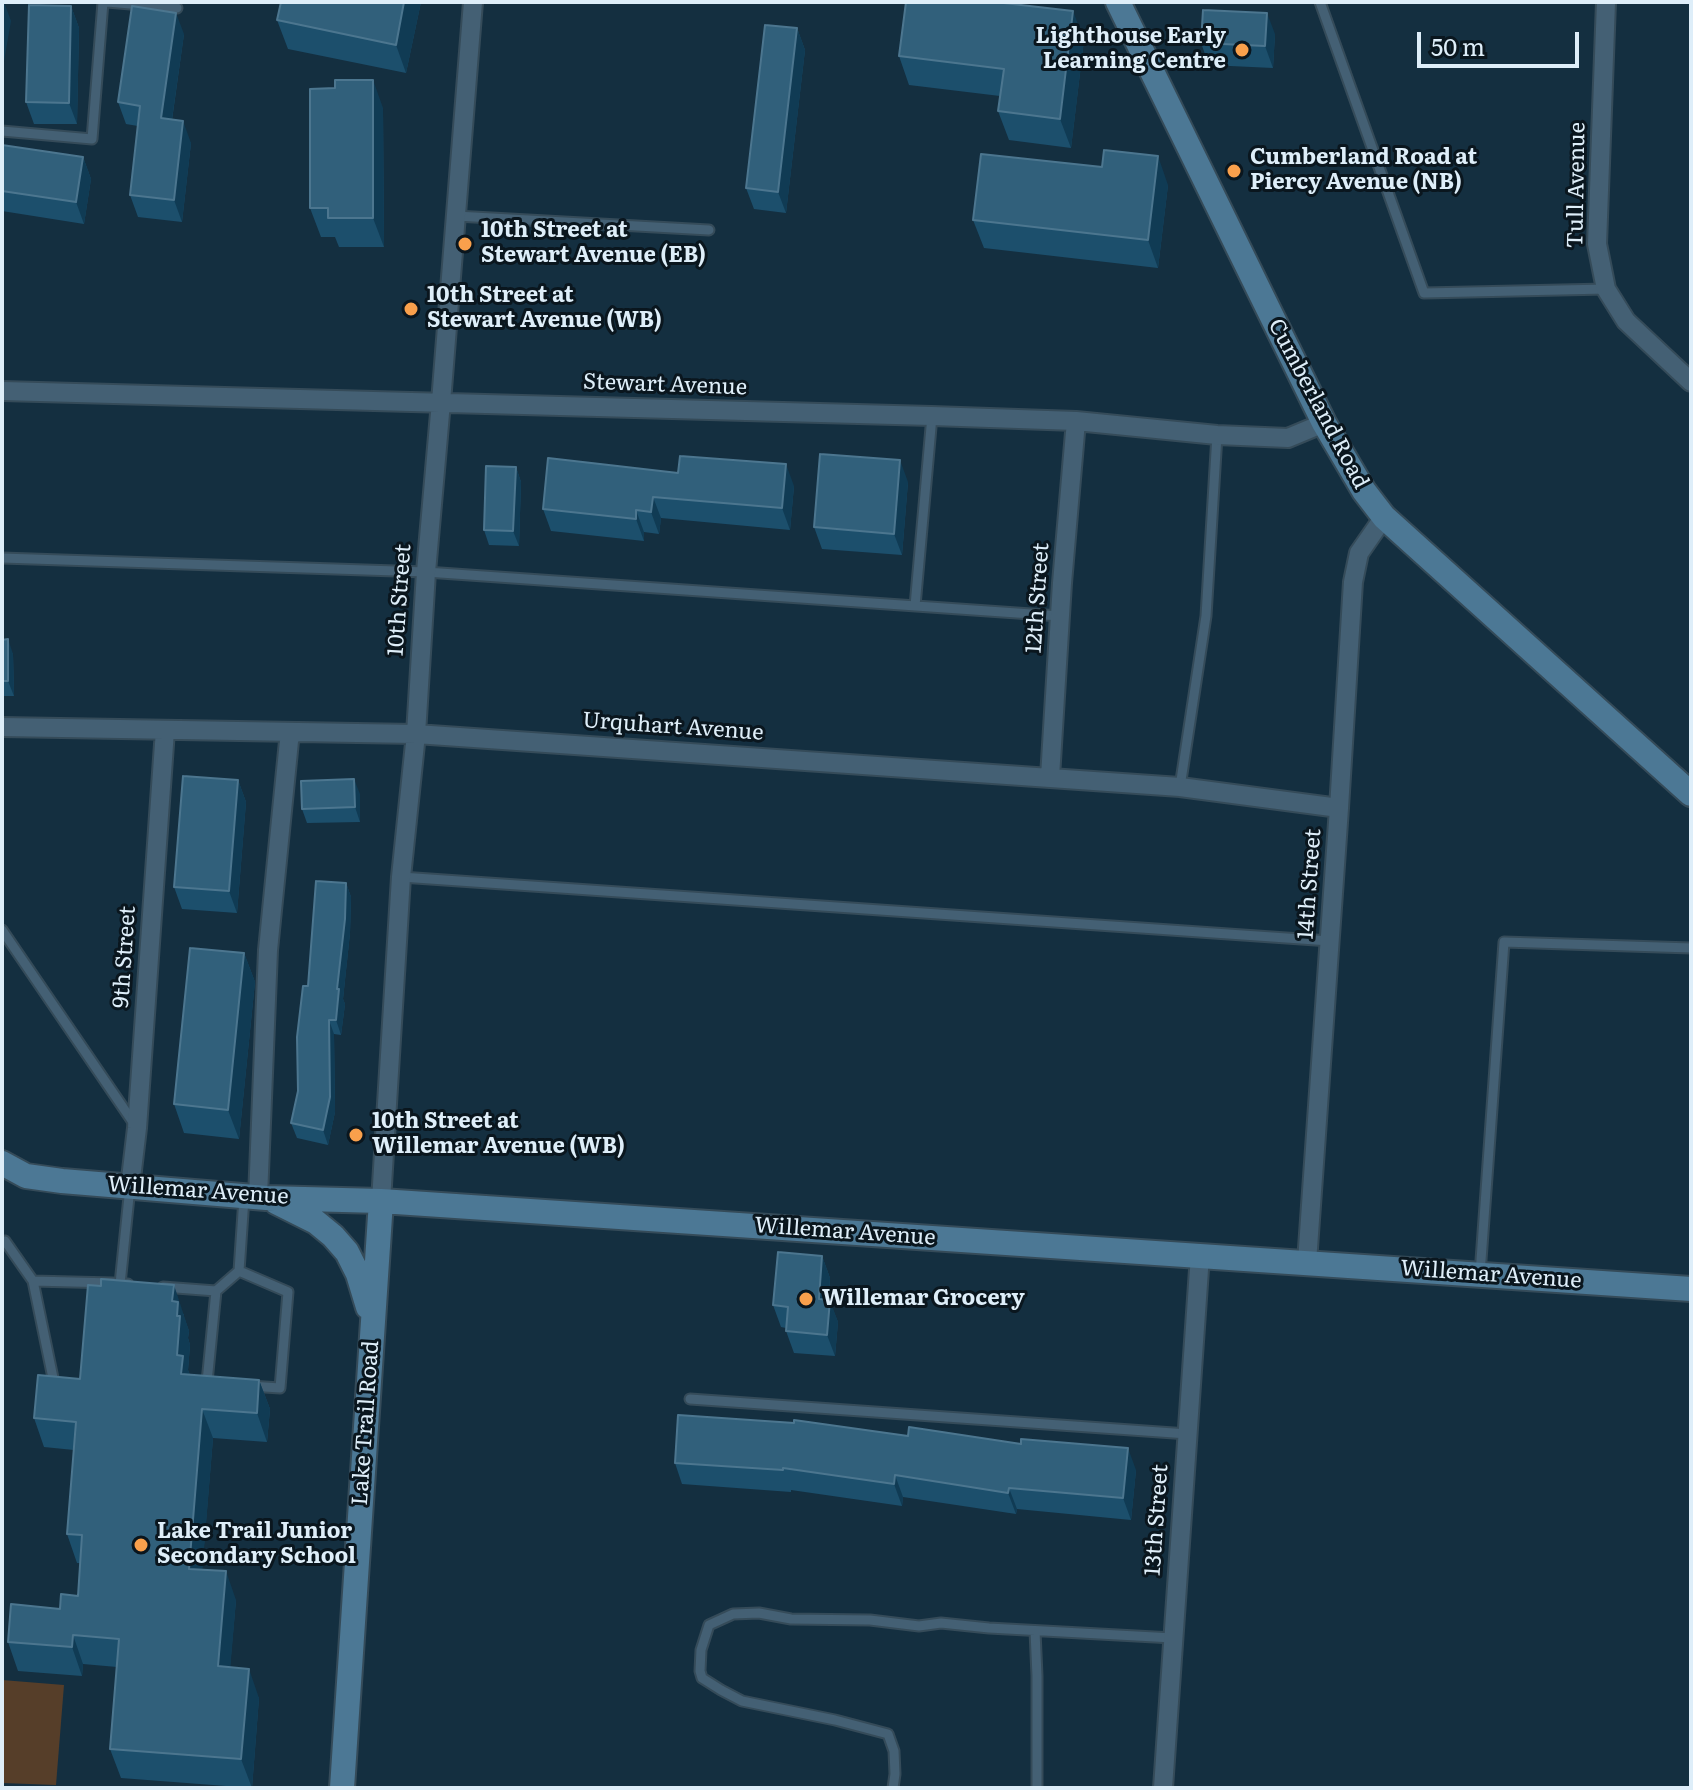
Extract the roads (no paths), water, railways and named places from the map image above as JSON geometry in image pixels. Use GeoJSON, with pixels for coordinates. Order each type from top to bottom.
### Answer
{"type":"FeatureCollection","features":[{"type":"Feature","properties":{"kind":"street","name":"10th Street"},"geometry":{"type":"LineString","coordinates":[[381,1201],[401,877],[416,734],[426,572],[473,2]]}},
{"type":"Feature","properties":{"kind":"street","name":"Cumberland Road"},"geometry":{"type":"LineString","coordinates":[[1118,2],[1324,423],[1364,491],[1384,517],[1691,794]]}},
{"type":"Feature","properties":{"kind":"street","name":"Tull Avenue"},"geometry":{"type":"LineString","coordinates":[[1606,2],[1597,244],[1606,289],[1626,321],[1691,382]]}},
{"type":"Feature","properties":{"kind":"street","name":"Stewart Avenue"},"geometry":{"type":"LineString","coordinates":[[2,391],[1076,421],[1217,435],[1288,438],[1324,423]]}},
{"type":"Feature","properties":{"kind":"street","name":"12th Street"},"geometry":{"type":"LineString","coordinates":[[1050,777],[1076,421]]}},
{"type":"Feature","properties":{"kind":"street","name":"14th Street"},"geometry":{"type":"LineString","coordinates":[[1307,1262],[1353,582],[1359,553],[1384,517]]}},
{"type":"Feature","properties":{"kind":"street","name":"Urquhart Avenue"},"geometry":{"type":"LineString","coordinates":[[2,727],[416,734],[1180,787],[1339,808]]}},
{"type":"Feature","properties":{"kind":"street","name":"9th Street"},"geometry":{"type":"LineString","coordinates":[[130,1187],[137,1128],[165,730]]}},
{"type":"Feature","properties":{"kind":"street"},"geometry":{"type":"LineString","coordinates":[[292,732],[268,950],[256,1197],[297,1210],[316,1222],[347,1252],[358,1274],[373,1326]]}},
{"type":"Feature","properties":{"kind":"street","name":"Willemar Avenue"},"geometry":{"type":"LineString","coordinates":[[2,1163],[26,1176],[256,1197],[381,1201],[1691,1289]]}},
{"type":"Feature","properties":{"kind":"street","name":"Lake Trail Road"},"geometry":{"type":"LineString","coordinates":[[342,1788],[381,1201]]}},
{"type":"Feature","properties":{"kind":"street","name":"13th Street"},"geometry":{"type":"LineString","coordinates":[[1163,1788],[1200,1255]]}},
{"type":"Feature","properties":{"kind":"lane"},"geometry":{"type":"LineString","coordinates":[[2,131],[92,139],[105,2],[177,8]]}},
{"type":"Feature","properties":{"kind":"lane"},"geometry":{"type":"LineString","coordinates":[[1320,2],[1424,293],[1606,289]]}},
{"type":"Feature","properties":{"kind":"lane"},"geometry":{"type":"LineString","coordinates":[[456,216],[709,230]]}},
{"type":"Feature","properties":{"kind":"lane"},"geometry":{"type":"LineString","coordinates":[[915,606],[932,416]]}},
{"type":"Feature","properties":{"kind":"lane"},"geometry":{"type":"LineString","coordinates":[[1180,787],[1206,616],[1217,435]]}},
{"type":"Feature","properties":{"kind":"lane"},"geometry":{"type":"LineString","coordinates":[[2,558],[426,572],[1060,616]]}},
{"type":"Feature","properties":{"kind":"lane"},"geometry":{"type":"LineString","coordinates":[[401,877],[1330,941]]}},
{"type":"Feature","properties":{"kind":"lane"},"geometry":{"type":"LineString","coordinates":[[2,930],[137,1128]]}},
{"type":"Feature","properties":{"kind":"lane"},"geometry":{"type":"LineString","coordinates":[[1480,1274],[1504,942],[1691,948]]}},
{"type":"Feature","properties":{"kind":"lane"},"geometry":{"type":"LineString","coordinates":[[120,1284],[130,1187]]}},
{"type":"Feature","properties":{"kind":"lane"},"geometry":{"type":"LineString","coordinates":[[222,1383],[207,1382],[216,1291],[239,1271],[256,1197]]}},
{"type":"Feature","properties":{"kind":"lane"},"geometry":{"type":"LineString","coordinates":[[5,1241],[33,1281],[53,1378]]}},
{"type":"Feature","properties":{"kind":"lane"},"geometry":{"type":"LineString","coordinates":[[236,1385],[280,1388],[288,1292],[239,1271]]}},
{"type":"Feature","properties":{"kind":"lane"},"geometry":{"type":"LineString","coordinates":[[33,1281],[136,1285]]}},
{"type":"Feature","properties":{"kind":"lane"},"geometry":{"type":"LineString","coordinates":[[152,1286],[216,1291]]}},
{"type":"Feature","properties":{"kind":"lane"},"geometry":{"type":"LineString","coordinates":[[690,1399],[1188,1434]]}},
{"type":"Feature","properties":{"kind":"lane"},"geometry":{"type":"LineString","coordinates":[[893,1788],[894,1751],[888,1734],[742,1701],[702,1678],[701,1650],[709,1625],[733,1614],[759,1613],[791,1619],[870,1620],[919,1626],[941,1623],[1173,1638]]}},
{"type":"Feature","properties":{"kind":"lane"},"geometry":{"type":"LineString","coordinates":[[1035,1631],[1037,1788]]}},
{"type":"Feature","properties":{"kind":"place","name":"Lighthouse Early Learning Centre"},"geometry":{"type":"Point","coordinates":[1242,50]}},
{"type":"Feature","properties":{"kind":"place","name":"Cumberland Road at Piercy Avenue (NB)"},"geometry":{"type":"Point","coordinates":[1234,171]}},
{"type":"Feature","properties":{"kind":"place","name":"10th Street at Stewart Avenue (EB)"},"geometry":{"type":"Point","coordinates":[465,244]}},
{"type":"Feature","properties":{"kind":"place","name":"10th Street at Stewart Avenue (WB)"},"geometry":{"type":"Point","coordinates":[411,309]}},
{"type":"Feature","properties":{"kind":"place","name":"10th Street at Willemar Avenue (WB)"},"geometry":{"type":"Point","coordinates":[356,1135]}},
{"type":"Feature","properties":{"kind":"place","name":"Willemar Grocery"},"geometry":{"type":"Point","coordinates":[806,1299]}},
{"type":"Feature","properties":{"kind":"place","name":"Lake Trail Junior Secondary School"},"geometry":{"type":"Point","coordinates":[141,1545]}}]}
